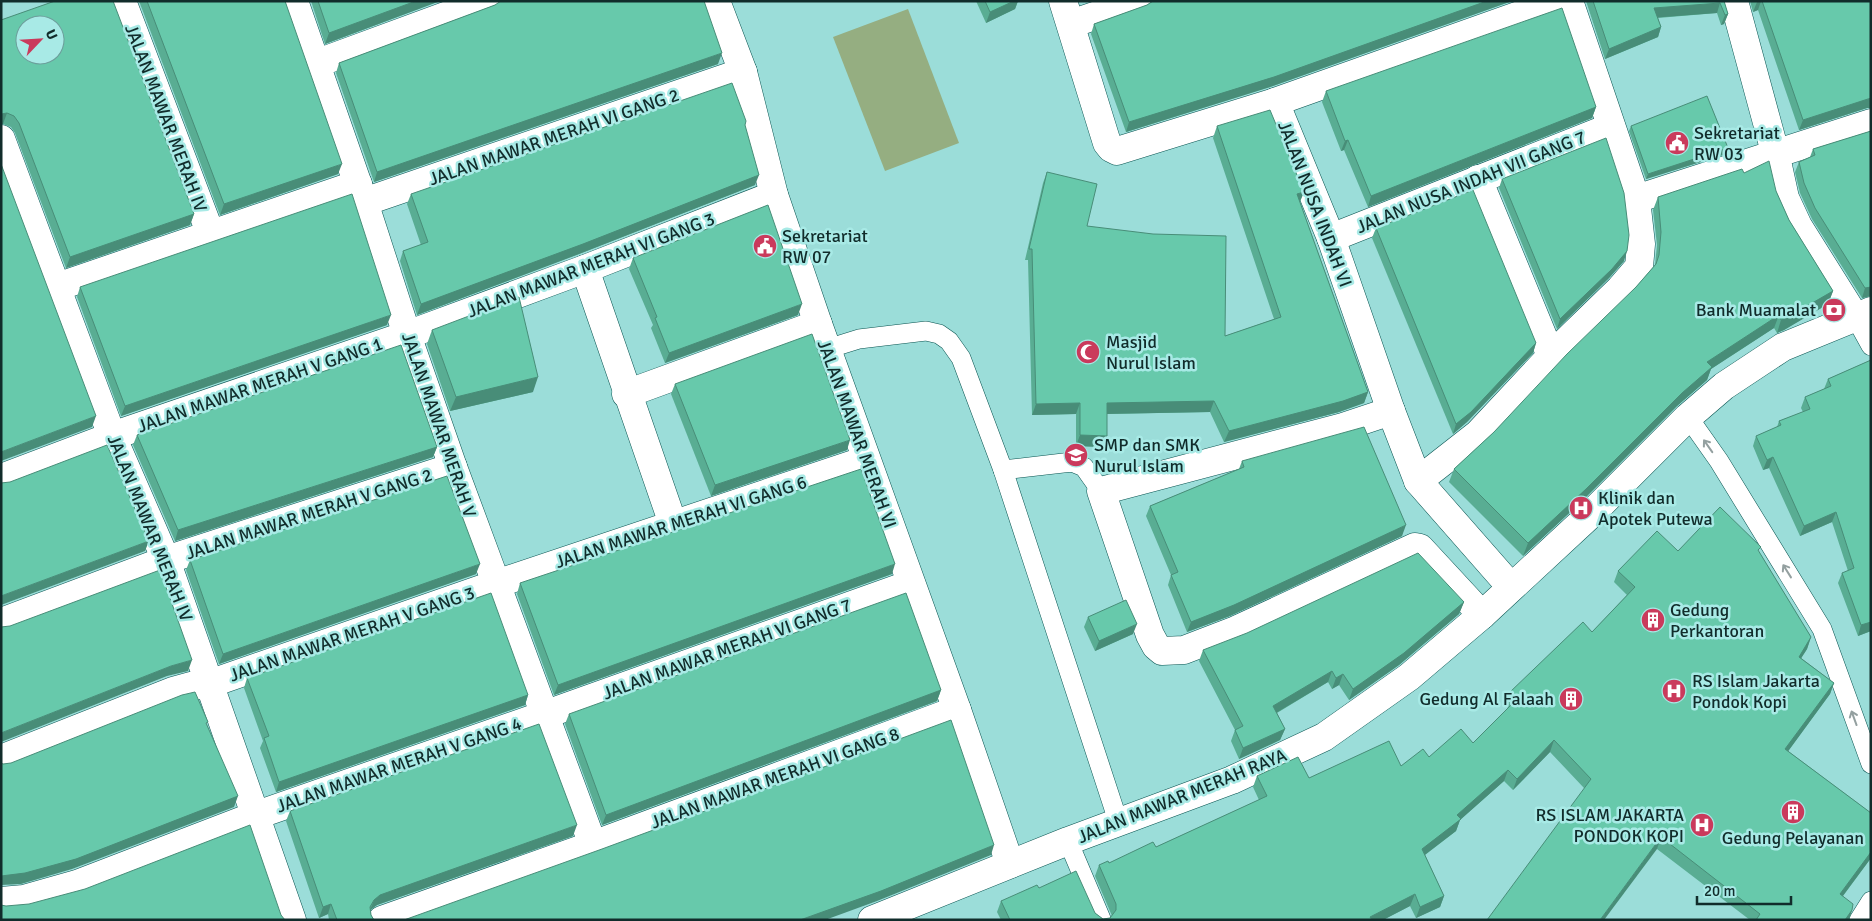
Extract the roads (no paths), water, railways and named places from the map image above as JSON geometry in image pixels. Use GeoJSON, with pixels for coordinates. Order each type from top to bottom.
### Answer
{"type":"FeatureCollection","features":[{"type":"Feature","properties":{"kind":"street","name":"JALAN MAWAR MERAH IV"},"geometry":{"type":"LineString","coordinates":[[122,1],[211,236]]}},
{"type":"Feature","properties":{"kind":"street","name":"JALAN MAWAR MERAH V"},"geometry":{"type":"LineString","coordinates":[[294,1],[453,467],[592,846]]}},
{"type":"Feature","properties":{"kind":"street"},"geometry":{"type":"LineString","coordinates":[[315,64],[486,1]]}},
{"type":"Feature","properties":{"kind":"street","name":"JALAN MAWAR MERAH VI"},"geometry":{"type":"LineString","coordinates":[[716,1],[743,72],[774,195],[822,336],[957,710],[1010,864]]}},
{"type":"Feature","properties":{"kind":"street"},"geometry":{"type":"LineString","coordinates":[[1066,13],[1138,1]]}},
{"type":"Feature","properties":{"kind":"street"},"geometry":{"type":"LineString","coordinates":[[1275,102],[1559,1]]}},
{"type":"Feature","properties":{"kind":"street"},"geometry":{"type":"LineString","coordinates":[[1418,482],[1478,434],[1551,356],[1620,289],[1639,267],[1641,244],[1636,199],[1569,1]]}},
{"type":"Feature","properties":{"kind":"street"},"geometry":{"type":"LineString","coordinates":[[1734,1],[1775,152],[1785,198],[1798,226],[1863,314]]}},
{"type":"Feature","properties":{"kind":"street","name":"JALAN NUSA INDAH VI"},"geometry":{"type":"LineString","coordinates":[[1066,13],[1107,143],[1117,151],[1275,102],[1331,238],[1391,411],[1418,482],[1511,587]]}},
{"type":"Feature","properties":{"kind":"street","name":"JALAN MAWAR MERAH VI GANG 2"},"geometry":{"type":"LineString","coordinates":[[57,286],[211,236],[361,193],[743,72]]}},
{"type":"Feature","properties":{"kind":"street"},"geometry":{"type":"LineString","coordinates":[[1636,199],[1775,152],[1871,123]]}},
{"type":"Feature","properties":{"kind":"street","name":"JALAN NUSA INDAH VII GANG 7"},"geometry":{"type":"LineString","coordinates":[[1331,238],[1611,127]]}},
{"type":"Feature","properties":{"kind":"street","name":"JALAN MAWAR MERAH IV"},"geometry":{"type":"LineString","coordinates":[[1,139],[112,436],[166,560],[254,816],[292,920]]}},
{"type":"Feature","properties":{"kind":"street"},"geometry":{"type":"LineString","coordinates":[[1478,179],[1551,356]]}},
{"type":"Feature","properties":{"kind":"street","name":"JALAN MAWAR MERAH VI GANG 3"},"geometry":{"type":"LineString","coordinates":[[408,335],[585,269],[774,195]]}},
{"type":"Feature","properties":{"kind":"street"},"geometry":{"type":"LineString","coordinates":[[585,269],[626,394],[673,524]]}},
{"type":"Feature","properties":{"kind":"street","name":"JALAN MAWAR MERAH RAYA"},"geometry":{"type":"LineString","coordinates":[[872,920],[1118,821],[1232,780],[1324,737],[1410,677],[1482,615],[1592,513],[1688,417],[1724,386],[1783,347],[1863,314]]}},
{"type":"Feature","properties":{"kind":"street","name":"JALAN MAWAR MERAH V GANG 1"},"geometry":{"type":"LineString","coordinates":[[1,478],[112,436],[408,335]]}},
{"type":"Feature","properties":{"kind":"street"},"geometry":{"type":"LineString","coordinates":[[626,394],[822,336]]}},
{"type":"Feature","properties":{"kind":"street"},"geometry":{"type":"LineString","coordinates":[[1391,411],[1343,427],[1101,491],[1150,635],[1156,646],[1162,651],[1184,650],[1236,630],[1409,548],[1420,548],[1482,615]]}},
{"type":"Feature","properties":{"kind":"street","name":"JALAN MAWAR MERAH VI GANG 6"},"geometry":{"type":"LineString","coordinates":[[496,584],[866,460]]}},
{"type":"Feature","properties":{"kind":"street","name":"JALAN MAWAR MERAH V GANG 2"},"geometry":{"type":"LineString","coordinates":[[1,622],[166,560],[453,467]]}},
{"type":"Feature","properties":{"kind":"street","name":"JALAN MAWAR MERAH V GANG 3"},"geometry":{"type":"LineString","coordinates":[[1,759],[173,691],[209,684],[496,584]]}},
{"type":"Feature","properties":{"kind":"street","name":"JALAN MAWAR MERAH VI GANG 7"},"geometry":{"type":"LineString","coordinates":[[544,715],[911,584]]}},
{"type":"Feature","properties":{"kind":"street","name":"JALAN MAWAR MERAH VI GANG 8"},"geometry":{"type":"LineString","coordinates":[[382,920],[592,846],[957,710]]}},
{"type":"Feature","properties":{"kind":"street","name":"JALAN MAWAR MERAH V GANG 4"},"geometry":{"type":"LineString","coordinates":[[1,901],[24,899],[77,884],[254,816],[544,715]]}},
{"type":"Feature","properties":{"kind":"lane"},"geometry":{"type":"LineString","coordinates":[[1863,314],[1871,346]]}},
{"type":"Feature","properties":{"kind":"lane"},"geometry":{"type":"LineString","coordinates":[[822,336],[858,338],[926,331],[939,334],[949,341],[961,358],[1002,470],[1118,821]]}},
{"type":"Feature","properties":{"kind":"lane"},"geometry":{"type":"LineString","coordinates":[[1688,417],[1719,461],[1822,629],[1871,764]]}},
{"type":"Feature","properties":{"kind":"lane"},"geometry":{"type":"LineString","coordinates":[[1002,470],[1072,462],[1084,467],[1101,491]]}},
{"type":"Feature","properties":{"kind":"lane"},"geometry":{"type":"LineString","coordinates":[[1068,841],[1101,919]]}},
{"type":"Feature","properties":{"kind":"lane"},"geometry":{"type":"LineString","coordinates":[[1859,920],[1871,901]]}},
{"type":"Feature","properties":{"kind":"place","name":"Sekretariat RW 03"},"geometry":{"type":"Point","coordinates":[1677,143]}},
{"type":"Feature","properties":{"kind":"place","name":"Sekretariat RW 07"},"geometry":{"type":"Point","coordinates":[765,246]}},
{"type":"Feature","properties":{"kind":"place","name":"Bank Muamalat"},"geometry":{"type":"Point","coordinates":[1834,310]}},
{"type":"Feature","properties":{"kind":"place","name":"Masjid Nurul Islam"},"geometry":{"type":"Point","coordinates":[1088,352]}},
{"type":"Feature","properties":{"kind":"place","name":"SMP dan SMK Nurul Islam"},"geometry":{"type":"Point","coordinates":[1076,455]}},
{"type":"Feature","properties":{"kind":"place","name":"Klinik dan Apotek Putewa"},"geometry":{"type":"Point","coordinates":[1581,508]}},
{"type":"Feature","properties":{"kind":"place","name":"Gedung Perkantoran"},"geometry":{"type":"Point","coordinates":[1653,620]}},
{"type":"Feature","properties":{"kind":"place","name":"RS Islam Jakarta Pondok Kopi"},"geometry":{"type":"Point","coordinates":[1674,691]}},
{"type":"Feature","properties":{"kind":"place","name":"Gedung Al Falaah"},"geometry":{"type":"Point","coordinates":[1571,699]}},
{"type":"Feature","properties":{"kind":"place","name":"Gedung Pelayanan"},"geometry":{"type":"Point","coordinates":[1793,812]}},
{"type":"Feature","properties":{"kind":"place","name":"RS ISLAM JAKARTA PONDOK KOPI"},"geometry":{"type":"Point","coordinates":[1702,825]}}]}
